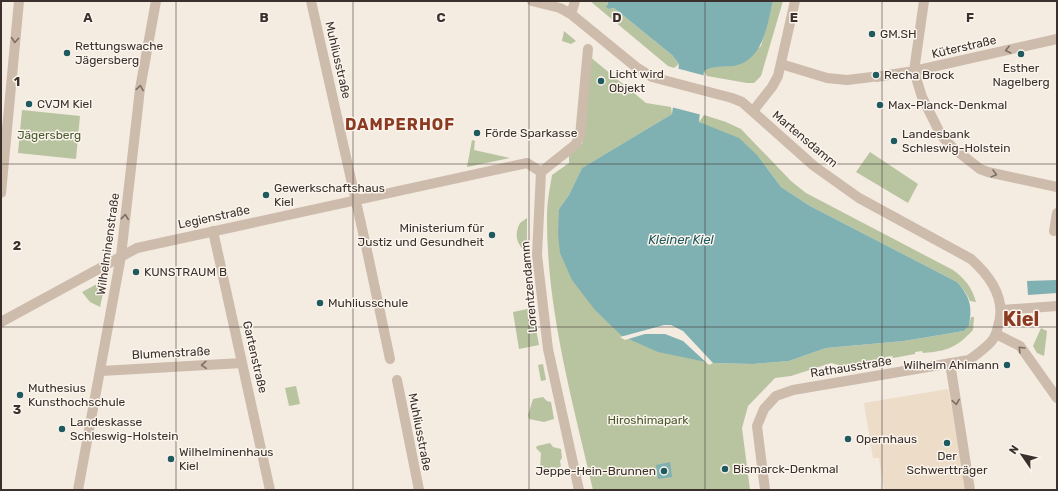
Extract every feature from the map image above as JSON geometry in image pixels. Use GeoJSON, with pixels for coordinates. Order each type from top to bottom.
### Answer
{"type":"FeatureCollection","features":[{"type":"Feature","properties":{"kind":"street"},"geometry":{"type":"LineString","coordinates":[[1,193],[19,1]]}},
{"type":"Feature","properties":{"kind":"street","name":"Wilhelminenstraße"},"geometry":{"type":"LineString","coordinates":[[78,490],[121,256],[140,89],[156,1]]}},
{"type":"Feature","properties":{"kind":"street","name":"Muhliusstraße"},"geometry":{"type":"LineString","coordinates":[[311,1],[390,359]]}},
{"type":"Feature","properties":{"kind":"street","name":"Martensdamm"},"geometry":{"type":"LineString","coordinates":[[532,1],[560,8],[571,14],[652,77],[732,98],[753,111],[814,166],[859,198],[971,259],[982,269],[998,294],[1001,310]]}},
{"type":"Feature","properties":{"kind":"street"},"geometry":{"type":"LineString","coordinates":[[571,14],[575,1]]}},
{"type":"Feature","properties":{"kind":"street"},"geometry":{"type":"LineString","coordinates":[[753,111],[772,87],[778,76],[795,1]]}},
{"type":"Feature","properties":{"kind":"street"},"geometry":{"type":"LineString","coordinates":[[924,1],[914,71],[922,97],[936,125],[952,147],[980,169],[1057,187]]}},
{"type":"Feature","properties":{"kind":"street","name":"Küterstraße"},"geometry":{"type":"LineString","coordinates":[[781,64],[827,78],[847,80],[914,71],[1057,39]]}},
{"type":"Feature","properties":{"kind":"street"},"geometry":{"type":"LineString","coordinates":[[541,172],[575,146],[580,136],[588,49]]}},
{"type":"Feature","properties":{"kind":"street","name":"Legienstraße"},"geometry":{"type":"LineString","coordinates":[[1,322],[138,248],[527,163],[541,172]]}},
{"type":"Feature","properties":{"kind":"street","name":"Lorentzendamm"},"geometry":{"type":"LineString","coordinates":[[541,172],[537,254],[548,349],[579,490]]}},
{"type":"Feature","properties":{"kind":"street"},"geometry":{"type":"LineString","coordinates":[[1054,231],[1057,213]]}},
{"type":"Feature","properties":{"kind":"street","name":"Gartenstraße"},"geometry":{"type":"LineString","coordinates":[[214,231],[270,490]]}},
{"type":"Feature","properties":{"kind":"street"},"geometry":{"type":"LineString","coordinates":[[1001,310],[1057,306]]}},
{"type":"Feature","properties":{"kind":"street","name":"Rathausstraße"},"geometry":{"type":"LineString","coordinates":[[765,490],[757,426],[764,409],[776,396],[793,390],[969,360],[991,342],[996,334],[1001,318],[1001,310]]}},
{"type":"Feature","properties":{"kind":"street"},"geometry":{"type":"LineString","coordinates":[[996,334],[1020,346],[1057,398]]}},
{"type":"Feature","properties":{"kind":"street","name":"Blumenstraße"},"geometry":{"type":"LineString","coordinates":[[101,371],[242,363]]}},
{"type":"Feature","properties":{"kind":"street"},"geometry":{"type":"LineString","coordinates":[[950,363],[970,490]]}},
{"type":"Feature","properties":{"kind":"street","name":"Muhliusstraße"},"geometry":{"type":"LineString","coordinates":[[397,380],[419,490]]}},
{"type":"Feature","properties":{"kind":"green space"},"geometry":{"type":"Polygon","coordinates":[[[590,1],[607,1],[609,9],[614,8],[672,55],[679,64],[674,68],[668,66],[590,1]]]}},
{"type":"Feature","properties":{"kind":"green space"},"geometry":{"type":"Polygon","coordinates":[[[773,1],[783,1],[761,76],[754,83],[747,83],[707,76],[704,71],[711,67],[736,65],[761,46],[773,1]]]}},
{"type":"Feature","properties":{"kind":"green space"},"geometry":{"type":"Polygon","coordinates":[[[564,31],[576,41],[571,44],[562,41],[564,31]]]}},
{"type":"Feature","properties":{"kind":"green space","name":"Hiroshimapark"},"geometry":{"type":"Polygon","coordinates":[[[589,56],[646,103],[671,107],[672,114],[582,168],[569,195],[559,209],[711,363],[753,364],[789,361],[826,348],[904,341],[964,331],[969,326],[971,317],[974,317],[973,330],[956,345],[945,350],[923,353],[922,351],[915,352],[915,354],[893,358],[892,356],[885,357],[886,359],[843,366],[831,363],[791,376],[775,378],[748,406],[742,428],[750,490],[593,490],[569,387],[556,319],[548,249],[547,214],[552,175],[569,163],[569,149],[582,144],[586,121],[589,56]]]}},
{"type":"Feature","properties":{"kind":"green space","name":"Jägersberg"},"geometry":{"type":"Polygon","coordinates":[[[22,110],[80,116],[76,159],[18,153],[22,110]]]}},
{"type":"Feature","properties":{"kind":"green space"},"geometry":{"type":"Polygon","coordinates":[[[704,115],[726,122],[741,129],[791,181],[806,193],[953,270],[968,284],[976,302],[970,301],[966,293],[957,282],[810,206],[781,187],[758,156],[699,122],[704,115]]]}},
{"type":"Feature","properties":{"kind":"green space"},"geometry":{"type":"Polygon","coordinates":[[[472,140],[475,141],[474,150],[510,158],[467,167],[472,140]]]}},
{"type":"Feature","properties":{"kind":"green space"},"geometry":{"type":"Polygon","coordinates":[[[870,152],[918,184],[908,203],[856,172],[870,152]]]}},
{"type":"Feature","properties":{"kind":"green space"},"geometry":{"type":"Polygon","coordinates":[[[527,218],[527,252],[518,243],[517,231],[520,223],[527,218]]]}},
{"type":"Feature","properties":{"kind":"green space"},"geometry":{"type":"Polygon","coordinates":[[[97,284],[102,285],[104,289],[100,307],[90,302],[82,292],[97,284]]]}},
{"type":"Feature","properties":{"kind":"green space"},"geometry":{"type":"Polygon","coordinates":[[[532,308],[539,345],[519,349],[513,312],[532,308]]]}},
{"type":"Feature","properties":{"kind":"green space"},"geometry":{"type":"Polygon","coordinates":[[[1041,328],[1047,331],[1044,356],[1037,353],[1033,346],[1041,328]]]}},
{"type":"Feature","properties":{"kind":"green space"},"geometry":{"type":"Polygon","coordinates":[[[543,364],[546,380],[541,381],[538,365],[543,364]]]}},
{"type":"Feature","properties":{"kind":"green space"},"geometry":{"type":"Polygon","coordinates":[[[296,386],[300,404],[289,406],[285,388],[296,386]]]}},
{"type":"Feature","properties":{"kind":"green space"},"geometry":{"type":"Polygon","coordinates":[[[543,397],[547,401],[551,402],[554,419],[544,422],[529,419],[528,415],[533,399],[543,397]]]}},
{"type":"Feature","properties":{"kind":"green space"},"geometry":{"type":"Polygon","coordinates":[[[550,443],[553,447],[561,449],[561,466],[558,468],[551,467],[543,473],[540,469],[541,453],[536,448],[537,446],[550,443]]]}},
{"type":"Feature","properties":{"kind":"shaded area"},"geometry":{"type":"Polygon","coordinates":[[[948,389],[967,490],[884,490],[879,458],[873,458],[864,403],[948,389]]]}},
{"type":"Feature","properties":{"kind":"water","name":"Kleiner Kiel"},"geometry":{"type":"Polygon","coordinates":[[[607,1],[773,1],[766,30],[758,49],[752,57],[734,66],[715,67],[704,71],[699,122],[739,138],[758,156],[781,187],[810,206],[957,282],[968,298],[970,308],[969,326],[964,331],[904,341],[826,348],[789,361],[753,364],[711,363],[658,352],[622,336],[595,310],[572,280],[560,253],[558,234],[559,209],[569,195],[582,168],[672,114],[679,64],[672,55],[614,8],[609,9],[606,7],[608,4],[607,1]]]}},
{"type":"Feature","properties":{"kind":"water"},"geometry":{"type":"Polygon","coordinates":[[[1057,280],[1057,293],[1028,295],[1027,281],[1057,280]]]}},
{"type":"Feature","properties":{"kind":"water","name":"Jeppe-Hein-Brunnen"},"geometry":{"type":"Polygon","coordinates":[[[670,462],[672,477],[658,479],[656,465],[670,462]]]}},
{"type":"Feature","properties":{"kind":"pier"},"geometry":{"type":"Polygon","coordinates":[[[676,68],[706,76],[702,115],[671,107],[676,68]]]}},
{"type":"Feature","properties":{"kind":"pier"},"geometry":{"type":"Polygon","coordinates":[[[664,325],[671,325],[683,331],[713,363],[709,365],[683,341],[665,334],[645,334],[625,340],[620,337],[664,325]]]}},
{"type":"Feature","properties":{"kind":"place","name":"GM.SH"},"geometry":{"type":"Point","coordinates":[872,34]}},
{"type":"Feature","properties":{"kind":"place","name":"Rettungswache Jägersberg"},"geometry":{"type":"Point","coordinates":[67,53]}},
{"type":"Feature","properties":{"kind":"place","name":"Esther Nagelberg"},"geometry":{"type":"Point","coordinates":[1021,54]}},
{"type":"Feature","properties":{"kind":"place","name":"Recha Brock"},"geometry":{"type":"Point","coordinates":[876,75]}},
{"type":"Feature","properties":{"kind":"place","name":"Licht wird Objekt"},"geometry":{"type":"Point","coordinates":[601,81]}},
{"type":"Feature","properties":{"kind":"place","name":"CVJM Kiel"},"geometry":{"type":"Point","coordinates":[29,104]}},
{"type":"Feature","properties":{"kind":"place","name":"Max-Planck-Denkmal"},"geometry":{"type":"Point","coordinates":[880,105]}},
{"type":"Feature","properties":{"kind":"place","name":"Förde Sparkasse"},"geometry":{"type":"Point","coordinates":[477,133]}},
{"type":"Feature","properties":{"kind":"place","name":"Landesbank Schleswig-Holstein"},"geometry":{"type":"Point","coordinates":[894,141]}},
{"type":"Feature","properties":{"kind":"place","name":"Gewerkschaftshaus Kiel"},"geometry":{"type":"Point","coordinates":[266,195]}},
{"type":"Feature","properties":{"kind":"place","name":"Ministerium für Justiz und Gesundheit"},"geometry":{"type":"Point","coordinates":[492,235]}},
{"type":"Feature","properties":{"kind":"place","name":"KUNSTRAUM B"},"geometry":{"type":"Point","coordinates":[136,272]}},
{"type":"Feature","properties":{"kind":"place","name":"Muhliusschule"},"geometry":{"type":"Point","coordinates":[320,303]}},
{"type":"Feature","properties":{"kind":"place","name":"Wilhelm Ahlmann"},"geometry":{"type":"Point","coordinates":[1007,365]}},
{"type":"Feature","properties":{"kind":"place","name":"Muthesius Kunsthochschule"},"geometry":{"type":"Point","coordinates":[20,395]}},
{"type":"Feature","properties":{"kind":"place","name":"Landeskasse Schleswig-Holstein"},"geometry":{"type":"Point","coordinates":[62,429]}},
{"type":"Feature","properties":{"kind":"place","name":"Opernhaus"},"geometry":{"type":"Point","coordinates":[848,439]}},
{"type":"Feature","properties":{"kind":"place","name":"Der Schwertträger"},"geometry":{"type":"Point","coordinates":[947,443]}},
{"type":"Feature","properties":{"kind":"place","name":"Wilhelminenhaus Kiel"},"geometry":{"type":"Point","coordinates":[171,459]}},
{"type":"Feature","properties":{"kind":"place","name":"Bismarck-Denkmal"},"geometry":{"type":"Point","coordinates":[725,469]}},
{"type":"Feature","properties":{"kind":"place","name":"Jeppe-Hein-Brunnen"},"geometry":{"type":"Point","coordinates":[664,471]}},
{"type":"Feature","properties":{"kind":"district","name":"DAMPERHOF"},"geometry":{"type":"Point","coordinates":[400,124]}},
{"type":"Feature","properties":{"kind":"district","name":"Kiel"},"geometry":{"type":"Point","coordinates":[1021,319]}}]}
